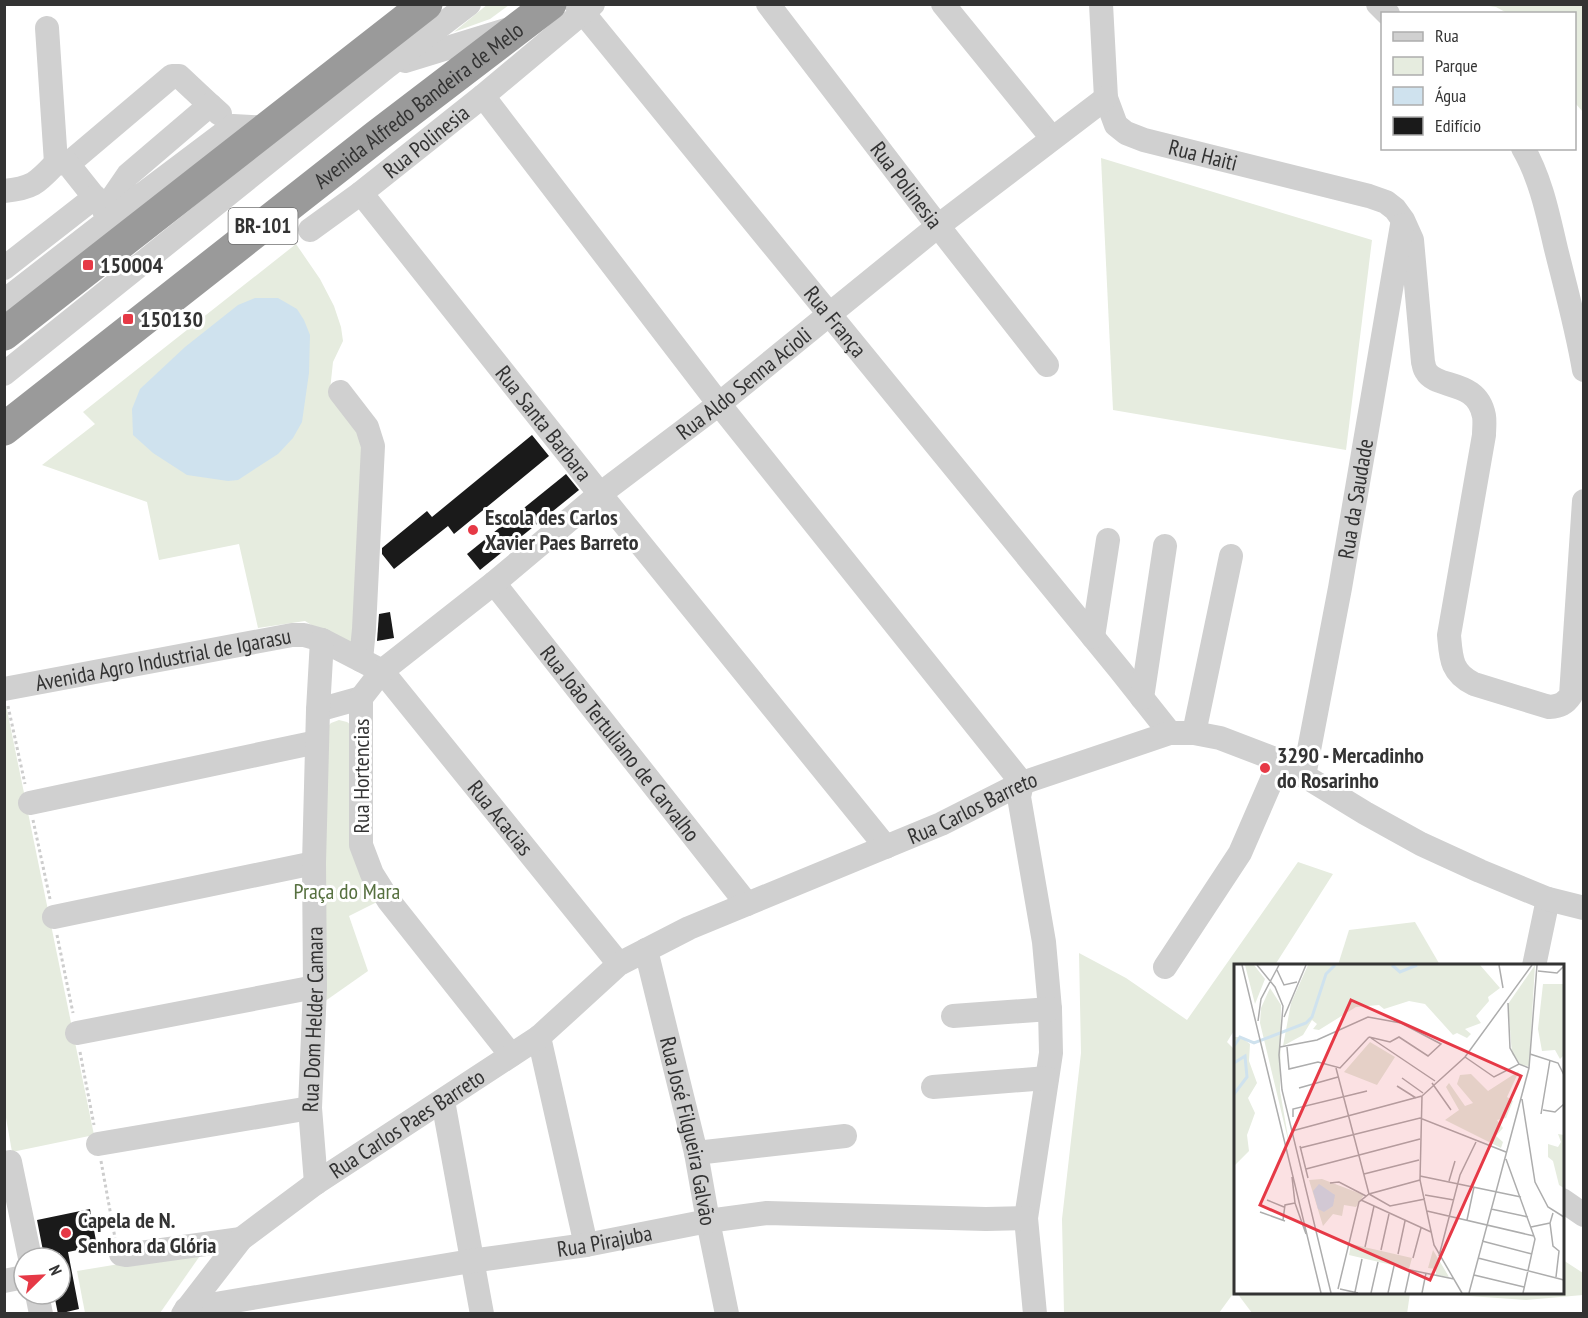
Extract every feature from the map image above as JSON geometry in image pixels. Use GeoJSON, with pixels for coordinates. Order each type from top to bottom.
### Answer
{"type":"FeatureCollection","features":[{"type":"Feature","properties":{"kind":"highway"},"geometry":{"type":"LineString","coordinates":[[4,334],[426,4]]}},
{"type":"Feature","properties":{"kind":"highway","name":"Avenida Alfredo Bandeira de Melo"},"geometry":{"type":"LineString","coordinates":[[4,429],[550,4]]}},
{"type":"Feature","properties":{"kind":"street"},"geometry":{"type":"LineString","coordinates":[[4,374],[388,66],[469,4]]}},
{"type":"Feature","properties":{"kind":"street","name":"Rua Polinesia"},"geometry":{"type":"LineString","coordinates":[[768,4],[1047,365]]}},
{"type":"Feature","properties":{"kind":"street"},"geometry":{"type":"LineString","coordinates":[[943,4],[1052,138]]}},
{"type":"Feature","properties":{"kind":"street","name":"Rua Haiti"},"geometry":{"type":"LineString","coordinates":[[1101,4],[1106,98],[1116,125],[1126,133],[1144,140],[1369,196],[1386,202],[1403,220]]}},
{"type":"Feature","properties":{"kind":"street","name":"Rua Polinesia"},"geometry":{"type":"LineString","coordinates":[[310,230],[361,193],[483,96],[584,7]]}},
{"type":"Feature","properties":{"kind":"street","name":"Rua França"},"geometry":{"type":"LineString","coordinates":[[584,7],[1170,733]]}},
{"type":"Feature","properties":{"kind":"street"},"geometry":{"type":"LineString","coordinates":[[388,66],[523,25]]}},
{"type":"Feature","properties":{"kind":"street"},"geometry":{"type":"LineString","coordinates":[[47,28],[62,163],[103,208]]}},
{"type":"Feature","properties":{"kind":"street"},"geometry":{"type":"LineString","coordinates":[[4,191],[29,187],[38,181],[172,76],[179,76],[233,126]]}},
{"type":"Feature","properties":{"kind":"street"},"geometry":{"type":"LineString","coordinates":[[483,96],[719,404],[1022,783],[1019,797],[1044,942],[1050,1009],[1051,1053],[1026,1218],[1035,1314]]}},
{"type":"Feature","properties":{"kind":"street","name":"Rua Aldo Senna Acioli"},"geometry":{"type":"LineString","coordinates":[[371,665],[494,583],[600,494],[719,404],[938,226],[1106,98]]}},
{"type":"Feature","properties":{"kind":"street"},"geometry":{"type":"LineString","coordinates":[[4,301],[103,208],[128,175],[210,105]]}},
{"type":"Feature","properties":{"kind":"street"},"geometry":{"type":"LineString","coordinates":[[4,268],[233,126],[270,128]]}},
{"type":"Feature","properties":{"kind":"street"},"geometry":{"type":"LineString","coordinates":[[1524,150],[1542,193],[1584,370]]}},
{"type":"Feature","properties":{"kind":"street","name":"Rua Santa Barbara"},"geometry":{"type":"LineString","coordinates":[[361,193],[600,494],[886,847]]}},
{"type":"Feature","properties":{"kind":"street"},"geometry":{"type":"LineString","coordinates":[[1403,220],[1412,240],[1423,362],[1426,371],[1432,378],[1468,390],[1484,414],[1484,435],[1449,635],[1451,659],[1456,670],[1464,679],[1549,707],[1560,706],[1567,701],[1571,695],[1584,501]]}},
{"type":"Feature","properties":{"kind":"street","name":"Rua da Saudade"},"geometry":{"type":"LineString","coordinates":[[1304,776],[1338,598],[1403,220]]}},
{"type":"Feature","properties":{"kind":"street"},"geometry":{"type":"LineString","coordinates":[[340,392],[367,427],[373,446],[364,629],[371,665]]}},
{"type":"Feature","properties":{"kind":"street"},"geometry":{"type":"LineString","coordinates":[[1093,637],[1108,540]]}},
{"type":"Feature","properties":{"kind":"street"},"geometry":{"type":"LineString","coordinates":[[1142,698],[1165,546]]}},
{"type":"Feature","properties":{"kind":"street"},"geometry":{"type":"LineString","coordinates":[[1194,734],[1231,556]]}},
{"type":"Feature","properties":{"kind":"street","name":"Rua João Tertuliano de Carvalho"},"geometry":{"type":"LineString","coordinates":[[494,583],[747,904]]}},
{"type":"Feature","properties":{"kind":"street","name":"Avenida Agro Industrial de Igarasu"},"geometry":{"type":"LineString","coordinates":[[4,689],[304,634],[322,640],[371,665]]}},
{"type":"Feature","properties":{"kind":"street","name":"Rua Dom Helder Camara"},"geometry":{"type":"LineString","coordinates":[[316,1183],[310,1108],[315,987],[314,863],[317,742],[322,640]]}},
{"type":"Feature","properties":{"kind":"street","name":"Rua Hortencias"},"geometry":{"type":"LineString","coordinates":[[371,665],[362,698],[362,845],[372,874],[389,901],[511,1055]]}},
{"type":"Feature","properties":{"kind":"street","name":"Rua Acacias"},"geometry":{"type":"LineString","coordinates":[[371,665],[619,964]]}},
{"type":"Feature","properties":{"kind":"street"},"geometry":{"type":"LineString","coordinates":[[318,711],[362,698]]}},
{"type":"Feature","properties":{"kind":"street","name":"Rua Carlos Barreto"},"geometry":{"type":"LineString","coordinates":[[646,950],[688,928],[941,824],[1022,783],[1170,733],[1220,738],[1280,761],[1421,844],[1548,899],[1584,908]]}},
{"type":"Feature","properties":{"kind":"street"},"geometry":{"type":"LineString","coordinates":[[30,803],[317,742]]}},
{"type":"Feature","properties":{"kind":"street"},"geometry":{"type":"LineString","coordinates":[[1165,967],[1240,853],[1280,761]]}},
{"type":"Feature","properties":{"kind":"street"},"geometry":{"type":"LineString","coordinates":[[54,917],[314,863]]}},
{"type":"Feature","properties":{"kind":"street"},"geometry":{"type":"LineString","coordinates":[[1534,964],[1548,899]]}},
{"type":"Feature","properties":{"kind":"street","name":"Rua Carlos Paes Barreto"},"geometry":{"type":"LineString","coordinates":[[185,1312],[241,1239],[316,1183],[539,1037],[619,964],[646,950]]}},
{"type":"Feature","properties":{"kind":"street","name":"Rua José Filgueira Galvão"},"geometry":{"type":"LineString","coordinates":[[646,950],[696,1153],[727,1314]]}},
{"type":"Feature","properties":{"kind":"street"},"geometry":{"type":"LineString","coordinates":[[77,1033],[315,987]]}},
{"type":"Feature","properties":{"kind":"street"},"geometry":{"type":"LineString","coordinates":[[953,1016],[1050,1009]]}},
{"type":"Feature","properties":{"kind":"street"},"geometry":{"type":"LineString","coordinates":[[539,1037],[586,1245]]}},
{"type":"Feature","properties":{"kind":"street"},"geometry":{"type":"LineString","coordinates":[[933,1087],[1047,1078]]}},
{"type":"Feature","properties":{"kind":"street"},"geometry":{"type":"LineString","coordinates":[[443,1101],[482,1314]]}},
{"type":"Feature","properties":{"kind":"street"},"geometry":{"type":"LineString","coordinates":[[98,1144],[310,1108]]}},
{"type":"Feature","properties":{"kind":"street"},"geometry":{"type":"LineString","coordinates":[[696,1153],[845,1136]]}},
{"type":"Feature","properties":{"kind":"street"},"geometry":{"type":"LineString","coordinates":[[7,1162],[27,1246]]}},
{"type":"Feature","properties":{"kind":"street"},"geometry":{"type":"LineString","coordinates":[[1564,1201],[1584,1215]]}},
{"type":"Feature","properties":{"kind":"street","name":"Rua Pirajuba"},"geometry":{"type":"LineString","coordinates":[[185,1312],[471,1261],[586,1245],[708,1221],[767,1213],[1026,1218]]}},
{"type":"Feature","properties":{"kind":"street"},"geometry":{"type":"LineString","coordinates":[[121,1254],[241,1239]]}},
{"type":"Feature","properties":{"kind":"path"},"geometry":{"type":"LineString","coordinates":[[98,1144],[117,1251],[121,1254]]}},
{"type":"Feature","properties":{"kind":"green space"},"geometry":{"type":"Polygon","coordinates":[[[488,4],[509,5],[490,19],[454,32],[488,4]]]}},
{"type":"Feature","properties":{"kind":"green space"},"geometry":{"type":"Polygon","coordinates":[[[1482,5],[1583,5],[1583,112],[1576,104],[1576,12],[1505,12],[1496,7],[1482,5]]]}},
{"type":"Feature","properties":{"kind":"green space"},"geometry":{"type":"Polygon","coordinates":[[[1101,158],[1372,240],[1346,450],[1113,410],[1101,158]]]}},
{"type":"Feature","properties":{"kind":"green space"},"geometry":{"type":"Polygon","coordinates":[[[296,244],[320,279],[334,306],[341,327],[343,341],[333,362],[330,390],[362,432],[358,644],[348,648],[305,621],[258,628],[239,544],[159,560],[147,502],[42,465],[95,424],[83,412],[296,244]]]}},
{"type":"Feature","properties":{"kind":"green space"},"geometry":{"type":"Polygon","coordinates":[[[4,705],[6,705],[94,1135],[12,1152],[5,1112],[4,705]]]}},
{"type":"Feature","properties":{"kind":"green space","name":"Praça do Mara"},"geometry":{"type":"Polygon","coordinates":[[[339,720],[351,725],[350,844],[377,902],[349,916],[368,971],[321,1004],[328,726],[339,720]]]}},
{"type":"Feature","properties":{"kind":"green space"},"geometry":{"type":"Polygon","coordinates":[[[1298,862],[1333,874],[1276,964],[1234,964],[1234,1031],[1227,1042],[1234,1049],[1234,1292],[1219,1313],[1064,1313],[1062,1219],[1081,1053],[1079,953],[1126,978],[1187,1020],[1298,862]]]}},
{"type":"Feature","properties":{"kind":"green space"},"geometry":{"type":"Polygon","coordinates":[[[1415,922],[1439,964],[1338,964],[1349,930],[1415,922]]]}},
{"type":"Feature","properties":{"kind":"green space"},"geometry":{"type":"Polygon","coordinates":[[[204,1250],[160,1313],[85,1313],[77,1271],[204,1250]]]}},
{"type":"Feature","properties":{"kind":"green space"},"geometry":{"type":"Polygon","coordinates":[[[1564,1261],[1583,1273],[1583,1295],[1526,1300],[1441,1294],[1564,1294],[1564,1261]]]}},
{"type":"Feature","properties":{"kind":"green space"},"geometry":{"type":"Polygon","coordinates":[[[1238,1294],[1410,1294],[1407,1314],[1252,1313],[1238,1294]]]}},
{"type":"Feature","properties":{"kind":"water"},"geometry":{"type":"Polygon","coordinates":[[[255,298],[278,298],[297,309],[310,335],[309,373],[302,422],[293,438],[278,454],[238,480],[228,481],[187,475],[153,453],[133,435],[132,409],[140,389],[185,347],[238,305],[255,298]]]}},
{"type":"Feature","properties":{"kind":"building"},"geometry":{"type":"Polygon","coordinates":[[[532,435],[549,456],[454,534],[448,526],[394,569],[382,554],[382,548],[427,511],[432,517],[532,435]]]}},
{"type":"Feature","properties":{"kind":"building"},"geometry":{"type":"Polygon","coordinates":[[[566,474],[579,490],[480,570],[467,554],[566,474]]]}},
{"type":"Feature","properties":{"kind":"building"},"geometry":{"type":"Polygon","coordinates":[[[390,612],[394,638],[377,641],[379,614],[390,612]]]}},
{"type":"Feature","properties":{"kind":"building","name":"Capela de N. Senhora da Glória"},"geometry":{"type":"Polygon","coordinates":[[[90,1209],[97,1246],[72,1251],[72,1246],[42,1246],[37,1220],[90,1209]]]}},
{"type":"Feature","properties":{"kind":"building","name":"Capela de N. Senhora da Glória"},"geometry":{"type":"Polygon","coordinates":[[[72,1273],[79,1309],[58,1314],[56,1306],[72,1306],[72,1273]]]}},
{"type":"Feature","properties":{"kind":"place","name":"150004"},"geometry":{"type":"Point","coordinates":[88,265]}},
{"type":"Feature","properties":{"kind":"place","name":"150130"},"geometry":{"type":"Point","coordinates":[128,319]}},
{"type":"Feature","properties":{"kind":"place","name":"Escola des Carlos Xavier Paes Barreto"},"geometry":{"type":"Point","coordinates":[473,530]}},
{"type":"Feature","properties":{"kind":"place","name":"3290 - Mercadinho do Rosarinho"},"geometry":{"type":"Point","coordinates":[1265,768]}},
{"type":"Feature","properties":{"kind":"place","name":"Capela de N. Senhora da Glória"},"geometry":{"type":"Point","coordinates":[66,1233]}}]}
